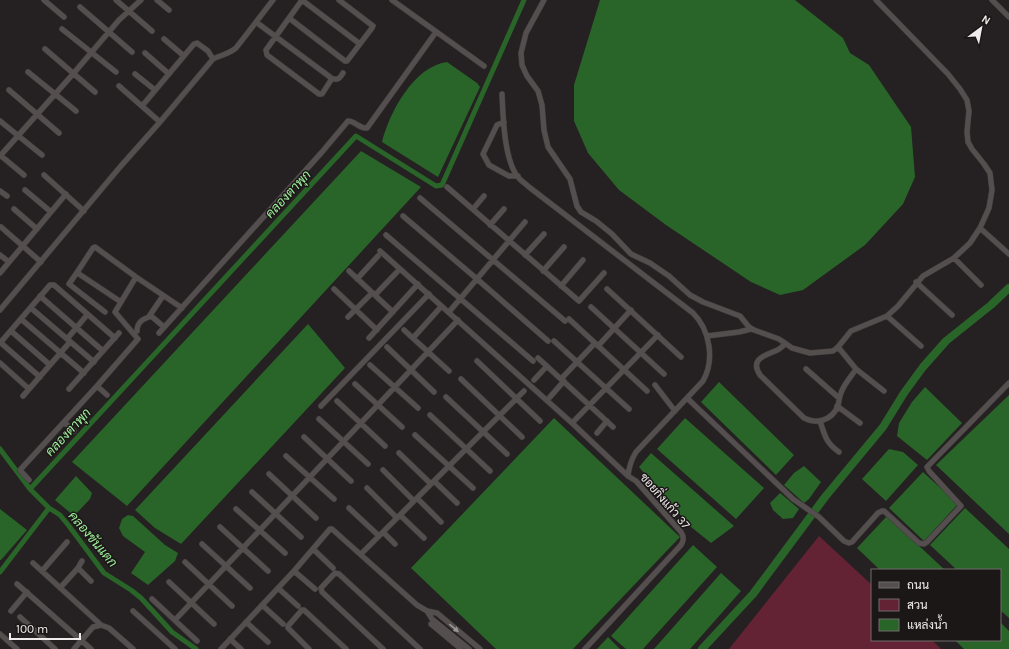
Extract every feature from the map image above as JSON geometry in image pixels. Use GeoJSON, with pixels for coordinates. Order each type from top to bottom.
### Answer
{"type":"FeatureCollection","features":[{"type":"Feature","properties":{"kind":"street"},"geometry":{"type":"LineString","coordinates":[[44,0],[64,17]]}},
{"type":"Feature","properties":{"kind":"street"},"geometry":{"type":"LineString","coordinates":[[116,0],[152,31]]}},
{"type":"Feature","properties":{"kind":"street"},"geometry":{"type":"LineString","coordinates":[[24,175],[0,156],[108,32],[128,10],[141,0]]}},
{"type":"Feature","properties":{"kind":"street"},"geometry":{"type":"LineString","coordinates":[[157,0],[169,10]]}},
{"type":"Feature","properties":{"kind":"street"},"geometry":{"type":"LineString","coordinates":[[0,310],[213,59],[231,52],[236,48],[273,0]]}},
{"type":"Feature","properties":{"kind":"street"},"geometry":{"type":"LineString","coordinates":[[332,78],[322,94],[319,94],[267,55],[266,50],[302,0],[360,44]]}},
{"type":"Feature","properties":{"kind":"street"},"geometry":{"type":"LineString","coordinates":[[289,18],[345,61],[348,60],[373,26],[372,23],[339,0]]}},
{"type":"Feature","properties":{"kind":"street"},"geometry":{"type":"LineString","coordinates":[[392,0],[484,66]]}},
{"type":"Feature","properties":{"kind":"street"},"geometry":{"type":"LineString","coordinates":[[544,0],[526,33],[521,53],[522,65],[527,76],[538,91],[542,105],[544,130],[548,147],[570,179],[577,206],[581,212],[596,221],[612,234],[631,254],[650,263],[669,276],[690,295],[703,302],[740,316],[751,328],[779,339],[792,348],[810,354],[833,351],[851,331],[887,316],[908,295],[916,282],[923,276],[954,258],[970,243],[980,228],[989,208],[992,190],[990,173],[972,150],[968,142],[967,132],[969,111],[967,100],[960,88],[948,74],[876,0]]}},
{"type":"Feature","properties":{"kind":"street"},"geometry":{"type":"LineString","coordinates":[[992,0],[1009,17]]}},
{"type":"Feature","properties":{"kind":"street"},"geometry":{"type":"LineString","coordinates":[[80,7],[132,52]]}},
{"type":"Feature","properties":{"kind":"street"},"geometry":{"type":"LineString","coordinates":[[256,22],[332,78],[336,80],[339,79],[344,73]]}},
{"type":"Feature","properties":{"kind":"street"},"geometry":{"type":"LineString","coordinates":[[62,29],[116,72]]}},
{"type":"Feature","properties":{"kind":"street"},"geometry":{"type":"LineString","coordinates":[[159,333],[348,122],[352,122],[363,128],[367,128],[436,32]]}},
{"type":"Feature","properties":{"kind":"street"},"geometry":{"type":"LineString","coordinates":[[164,39],[184,56]]}},
{"type":"Feature","properties":{"kind":"street"},"geometry":{"type":"LineString","coordinates":[[142,106],[195,43],[208,51],[213,59]]}},
{"type":"Feature","properties":{"kind":"street"},"geometry":{"type":"LineString","coordinates":[[45,50],[95,92]]}},
{"type":"Feature","properties":{"kind":"street"},"geometry":{"type":"LineString","coordinates":[[145,52],[169,74]]}},
{"type":"Feature","properties":{"kind":"street"},"geometry":{"type":"LineString","coordinates":[[28,72],[76,111]]}},
{"type":"Feature","properties":{"kind":"street"},"geometry":{"type":"LineString","coordinates":[[135,74],[155,90]]}},
{"type":"Feature","properties":{"kind":"street"},"geometry":{"type":"LineString","coordinates":[[119,86],[160,122]]}},
{"type":"Feature","properties":{"kind":"street"},"geometry":{"type":"LineString","coordinates":[[9,90],[59,133]]}},
{"type":"Feature","properties":{"kind":"street"},"geometry":{"type":"LineString","coordinates":[[502,94],[509,158],[518,176],[529,187],[693,313],[702,324],[707,336],[739,332],[751,328]]}},
{"type":"Feature","properties":{"kind":"street"},"geometry":{"type":"LineString","coordinates":[[0,121],[42,155]]}},
{"type":"Feature","properties":{"kind":"street"},"geometry":{"type":"LineString","coordinates":[[504,122],[497,125],[483,154],[489,165],[509,176],[518,176]]}},
{"type":"Feature","properties":{"kind":"street"},"geometry":{"type":"LineString","coordinates":[[44,175],[84,211]]}},
{"type":"Feature","properties":{"kind":"street"},"geometry":{"type":"LineString","coordinates":[[448,187],[579,301],[604,273]]}},
{"type":"Feature","properties":{"kind":"street"},"geometry":{"type":"LineString","coordinates":[[25,190],[51,212]]}},
{"type":"Feature","properties":{"kind":"street"},"geometry":{"type":"LineString","coordinates":[[0,191],[7,196]]}},
{"type":"Feature","properties":{"kind":"street"},"geometry":{"type":"LineString","coordinates":[[0,273],[66,194]]}},
{"type":"Feature","properties":{"kind":"street"},"geometry":{"type":"LineString","coordinates":[[473,209],[484,196]]}},
{"type":"Feature","properties":{"kind":"street"},"geometry":{"type":"LineString","coordinates":[[420,198],[596,344],[647,391]]}},
{"type":"Feature","properties":{"kind":"street"},"geometry":{"type":"LineString","coordinates":[[14,209],[37,229]]}},
{"type":"Feature","properties":{"kind":"street"},"geometry":{"type":"LineString","coordinates":[[490,225],[504,209]]}},
{"type":"Feature","properties":{"kind":"street"},"geometry":{"type":"LineString","coordinates":[[403,216],[548,341]]}},
{"type":"Feature","properties":{"kind":"street"},"geometry":{"type":"LineString","coordinates":[[449,312],[525,222]]}},
{"type":"Feature","properties":{"kind":"street"},"geometry":{"type":"LineString","coordinates":[[1,227],[41,262]]}},
{"type":"Feature","properties":{"kind":"street"},"geometry":{"type":"LineString","coordinates":[[980,228],[1009,254]]}},
{"type":"Feature","properties":{"kind":"street"},"geometry":{"type":"LineString","coordinates":[[525,255],[544,234]]}},
{"type":"Feature","properties":{"kind":"street"},"geometry":{"type":"LineString","coordinates":[[386,235],[533,361]]}},
{"type":"Feature","properties":{"kind":"street"},"geometry":{"type":"LineString","coordinates":[[105,312],[69,284],[95,247],[182,308]]}},
{"type":"Feature","properties":{"kind":"street"},"geometry":{"type":"LineString","coordinates":[[543,271],[564,247]]}},
{"type":"Feature","properties":{"kind":"street"},"geometry":{"type":"LineString","coordinates":[[357,279],[379,254],[418,284],[572,423],[628,476]]}},
{"type":"Feature","properties":{"kind":"street"},"geometry":{"type":"LineString","coordinates":[[0,255],[9,262]]}},
{"type":"Feature","properties":{"kind":"street"},"geometry":{"type":"LineString","coordinates":[[954,258],[981,285]]}},
{"type":"Feature","properties":{"kind":"street"},"geometry":{"type":"LineString","coordinates":[[561,286],[583,260]]}},
{"type":"Feature","properties":{"kind":"street"},"geometry":{"type":"LineString","coordinates":[[78,271],[79,274],[121,302]]}},
{"type":"Feature","properties":{"kind":"street"},"geometry":{"type":"LineString","coordinates":[[349,271],[393,312]]}},
{"type":"Feature","properties":{"kind":"street"},"geometry":{"type":"LineString","coordinates":[[348,317],[397,272]]}},
{"type":"Feature","properties":{"kind":"street"},"geometry":{"type":"LineString","coordinates":[[30,480],[20,470],[138,339],[116,312],[136,277]]}},
{"type":"Feature","properties":{"kind":"street"},"geometry":{"type":"LineString","coordinates":[[916,282],[952,315]]}},
{"type":"Feature","properties":{"kind":"street"},"geometry":{"type":"LineString","coordinates":[[370,338],[418,284]]}},
{"type":"Feature","properties":{"kind":"street"},"geometry":{"type":"LineString","coordinates":[[40,376],[0,343],[50,285],[54,285],[115,338]]}},
{"type":"Feature","properties":{"kind":"street"},"geometry":{"type":"LineString","coordinates":[[334,289],[377,330]]}},
{"type":"Feature","properties":{"kind":"street"},"geometry":{"type":"LineString","coordinates":[[608,289],[681,357]]}},
{"type":"Feature","properties":{"kind":"street"},"geometry":{"type":"LineString","coordinates":[[320,406],[429,294]]}},
{"type":"Feature","properties":{"kind":"street"},"geometry":{"type":"LineString","coordinates":[[40,296],[103,351]]}},
{"type":"Feature","properties":{"kind":"street"},"geometry":{"type":"LineString","coordinates":[[137,331],[137,327],[142,320],[151,316],[150,315],[163,296]]}},
{"type":"Feature","properties":{"kind":"street"},"geometry":{"type":"LineString","coordinates":[[591,307],[664,374]]}},
{"type":"Feature","properties":{"kind":"street"},"geometry":{"type":"LineString","coordinates":[[31,308],[94,362]]}},
{"type":"Feature","properties":{"kind":"street"},"geometry":{"type":"LineString","coordinates":[[413,338],[439,309]]}},
{"type":"Feature","properties":{"kind":"street"},"geometry":{"type":"LineString","coordinates":[[550,397],[562,380],[578,362],[631,310]]}},
{"type":"Feature","properties":{"kind":"street"},"geometry":{"type":"LineString","coordinates":[[24,396],[60,353],[76,328],[87,315]]}},
{"type":"Feature","properties":{"kind":"street"},"geometry":{"type":"LineString","coordinates":[[151,316],[164,327]]}},
{"type":"Feature","properties":{"kind":"street"},"geometry":{"type":"LineString","coordinates":[[887,316],[920,346]]}},
{"type":"Feature","properties":{"kind":"street"},"geometry":{"type":"LineString","coordinates":[[21,320],[84,373]]}},
{"type":"Feature","properties":{"kind":"street"},"geometry":{"type":"LineString","coordinates":[[175,620],[458,320]]}},
{"type":"Feature","properties":{"kind":"street"},"geometry":{"type":"LineString","coordinates":[[404,330],[449,371]]}},
{"type":"Feature","properties":{"kind":"street"},"geometry":{"type":"LineString","coordinates":[[11,331],[50,365]]}},
{"type":"Feature","properties":{"kind":"street"},"geometry":{"type":"LineString","coordinates":[[69,389],[119,333]]}},
{"type":"Feature","properties":{"kind":"street"},"geometry":{"type":"LineString","coordinates":[[572,423],[658,335]]}},
{"type":"Feature","properties":{"kind":"street","name":"ซอยกิ่งแก้ว 37"},"geometry":{"type":"LineString","coordinates":[[585,649],[681,545],[683,541],[684,537],[681,532],[636,481],[628,476],[629,464],[636,452],[703,381],[708,372],[709,360],[707,336]]}},
{"type":"Feature","properties":{"kind":"street"},"geometry":{"type":"LineString","coordinates":[[554,341],[629,409]]}},
{"type":"Feature","properties":{"kind":"street"},"geometry":{"type":"LineString","coordinates":[[785,344],[780,349],[768,353],[760,358],[756,366],[757,370],[760,375],[804,418],[813,422],[820,421],[831,416],[837,406],[846,382],[856,369]]}},
{"type":"Feature","properties":{"kind":"street"},"geometry":{"type":"LineString","coordinates":[[387,347],[434,392]]}},
{"type":"Feature","properties":{"kind":"street"},"geometry":{"type":"LineString","coordinates":[[838,347],[856,369],[884,391]]}},
{"type":"Feature","properties":{"kind":"street"},"geometry":{"type":"LineString","coordinates":[[538,358],[613,427]]}},
{"type":"Feature","properties":{"kind":"street"},"geometry":{"type":"LineString","coordinates":[[477,360],[540,421]]}},
{"type":"Feature","properties":{"kind":"street"},"geometry":{"type":"LineString","coordinates":[[0,363],[29,389]]}},
{"type":"Feature","properties":{"kind":"street"},"geometry":{"type":"LineString","coordinates":[[370,365],[418,408]]}},
{"type":"Feature","properties":{"kind":"street"},"geometry":{"type":"LineString","coordinates":[[534,380],[547,366]]}},
{"type":"Feature","properties":{"kind":"street"},"geometry":{"type":"LineString","coordinates":[[806,369],[839,398]]}},
{"type":"Feature","properties":{"kind":"street"},"geometry":{"type":"LineString","coordinates":[[461,379],[522,437]]}},
{"type":"Feature","properties":{"kind":"street"},"geometry":{"type":"LineString","coordinates":[[687,398],[793,499],[807,508],[844,541],[849,543],[852,542],[880,511],[884,511],[919,543],[926,544],[961,506],[927,467],[1009,383]]}},
{"type":"Feature","properties":{"kind":"street"},"geometry":{"type":"LineString","coordinates":[[355,384],[402,426]]}},
{"type":"Feature","properties":{"kind":"street"},"geometry":{"type":"LineString","coordinates":[[97,386],[107,394]]}},
{"type":"Feature","properties":{"kind":"street"},"geometry":{"type":"LineString","coordinates":[[655,386],[675,411]]}},
{"type":"Feature","properties":{"kind":"street"},"geometry":{"type":"LineString","coordinates":[[361,554],[524,391]]}},
{"type":"Feature","properties":{"kind":"street"},"geometry":{"type":"LineString","coordinates":[[446,397],[507,454]]}},
{"type":"Feature","properties":{"kind":"street"},"geometry":{"type":"LineString","coordinates":[[337,401],[385,446]]}},
{"type":"Feature","properties":{"kind":"street"},"geometry":{"type":"LineString","coordinates":[[837,406],[860,423]]}},
{"type":"Feature","properties":{"kind":"street"},"geometry":{"type":"LineString","coordinates":[[430,415],[490,471]]}},
{"type":"Feature","properties":{"kind":"street"},"geometry":{"type":"LineString","coordinates":[[319,419],[368,464]]}},
{"type":"Feature","properties":{"kind":"street"},"geometry":{"type":"LineString","coordinates":[[597,433],[607,421]]}},
{"type":"Feature","properties":{"kind":"street"},"geometry":{"type":"LineString","coordinates":[[820,421],[827,442],[839,452]]}},
{"type":"Feature","properties":{"kind":"street"},"geometry":{"type":"LineString","coordinates":[[64,422],[74,431]]}},
{"type":"Feature","properties":{"kind":"street"},"geometry":{"type":"LineString","coordinates":[[415,435],[473,488]]}},
{"type":"Feature","properties":{"kind":"street"},"geometry":{"type":"LineString","coordinates":[[304,437],[351,481]]}},
{"type":"Feature","properties":{"kind":"street"},"geometry":{"type":"LineString","coordinates":[[399,453],[457,503]]}},
{"type":"Feature","properties":{"kind":"street"},"geometry":{"type":"LineString","coordinates":[[286,456],[334,499]]}},
{"type":"Feature","properties":{"kind":"street"},"geometry":{"type":"LineString","coordinates":[[383,470],[441,522]]}},
{"type":"Feature","properties":{"kind":"street"},"geometry":{"type":"LineString","coordinates":[[269,474],[316,518]]}},
{"type":"Feature","properties":{"kind":"street"},"geometry":{"type":"LineString","coordinates":[[366,488],[424,538]]}},
{"type":"Feature","properties":{"kind":"street"},"geometry":{"type":"LineString","coordinates":[[252,492],[301,537]]}},
{"type":"Feature","properties":{"kind":"street"},"geometry":{"type":"LineString","coordinates":[[349,508],[379,536]]}},
{"type":"Feature","properties":{"kind":"street"},"geometry":{"type":"LineString","coordinates":[[236,509],[285,553]]}},
{"type":"Feature","properties":{"kind":"street"},"geometry":{"type":"LineString","coordinates":[[220,527],[268,571]]}},
{"type":"Feature","properties":{"kind":"street"},"geometry":{"type":"LineString","coordinates":[[221,649],[330,529],[332,529],[417,605],[427,611],[437,613],[480,649]]}},
{"type":"Feature","properties":{"kind":"street"},"geometry":{"type":"LineString","coordinates":[[383,532],[395,544]]}},
{"type":"Feature","properties":{"kind":"street"},"geometry":{"type":"LineString","coordinates":[[42,571],[67,542]]}},
{"type":"Feature","properties":{"kind":"street"},"geometry":{"type":"LineString","coordinates":[[202,544],[250,588]]}},
{"type":"Feature","properties":{"kind":"street"},"geometry":{"type":"LineString","coordinates":[[313,549],[333,568]]}},
{"type":"Feature","properties":{"kind":"street"},"geometry":{"type":"LineString","coordinates":[[60,588],[78,568],[82,561]]}},
{"type":"Feature","properties":{"kind":"street"},"geometry":{"type":"LineString","coordinates":[[186,562],[232,606]]}},
{"type":"Feature","properties":{"kind":"street"},"geometry":{"type":"LineString","coordinates":[[33,563],[101,625],[107,627],[133,649]]}},
{"type":"Feature","properties":{"kind":"street"},"geometry":{"type":"LineString","coordinates":[[78,568],[91,581]]}},
{"type":"Feature","properties":{"kind":"street"},"geometry":{"type":"LineString","coordinates":[[294,570],[315,589]]}},
{"type":"Feature","properties":{"kind":"street"},"geometry":{"type":"LineString","coordinates":[[383,649],[322,592],[321,588],[335,573],[339,574],[420,649]]}},
{"type":"Feature","properties":{"kind":"street"},"geometry":{"type":"LineString","coordinates":[[169,582],[214,624]]}},
{"type":"Feature","properties":{"kind":"street"},"geometry":{"type":"LineString","coordinates":[[17,584],[91,649]]}},
{"type":"Feature","properties":{"kind":"street"},"geometry":{"type":"LineString","coordinates":[[278,588],[298,606]]}},
{"type":"Feature","properties":{"kind":"street"},"geometry":{"type":"LineString","coordinates":[[12,610],[27,592]]}},
{"type":"Feature","properties":{"kind":"street"},"geometry":{"type":"LineString","coordinates":[[152,599],[198,641]]}},
{"type":"Feature","properties":{"kind":"street"},"geometry":{"type":"LineString","coordinates":[[262,605],[283,624]]}},
{"type":"Feature","properties":{"kind":"street"},"geometry":{"type":"LineString","coordinates":[[309,649],[288,628],[288,626],[302,610],[304,610],[346,649]]}},
{"type":"Feature","properties":{"kind":"street"},"geometry":{"type":"LineString","coordinates":[[427,611],[432,619],[462,647]]}},
{"type":"Feature","properties":{"kind":"street"},"geometry":{"type":"LineString","coordinates":[[132,612],[175,649]]}},
{"type":"Feature","properties":{"kind":"street"},"geometry":{"type":"LineString","coordinates":[[20,617],[55,649]]}},
{"type":"Feature","properties":{"kind":"street"},"geometry":{"type":"LineString","coordinates":[[246,622],[268,642]]}},
{"type":"Feature","properties":{"kind":"street"},"geometry":{"type":"LineString","coordinates":[[431,624],[462,647],[469,649]]}},
{"type":"Feature","properties":{"kind":"street"},"geometry":{"type":"LineString","coordinates":[[74,649],[93,627],[101,625]]}},
{"type":"Feature","properties":{"kind":"street"},"geometry":{"type":"LineString","coordinates":[[0,634],[17,649]]}},
{"type":"Feature","properties":{"kind":"street"},"geometry":{"type":"LineString","coordinates":[[230,639],[241,649]]}},
{"type":"Feature","properties":{"kind":"street"},"geometry":{"type":"LineString","coordinates":[[462,647],[467,639]]}},
{"type":"Feature","properties":{"kind":"green space"},"geometry":{"type":"Polygon","coordinates":[[[819,536],[871,584],[871,641],[933,641],[941,649],[729,649],[819,536]]]}},
{"type":"Feature","properties":{"kind":"water"},"geometry":{"type":"Polygon","coordinates":[[[600,0],[795,0],[843,38],[850,53],[869,65],[911,127],[915,177],[903,204],[865,245],[803,290],[780,295],[751,282],[666,225],[619,190],[588,153],[574,121],[574,85],[600,0]]]}},
{"type":"Feature","properties":{"kind":"water"},"geometry":{"type":"Polygon","coordinates":[[[447,62],[477,83],[480,87],[438,177],[382,142],[390,118],[397,105],[414,81],[435,65],[447,62]]]}},
{"type":"Feature","properties":{"kind":"water"},"geometry":{"type":"Polygon","coordinates":[[[361,151],[421,187],[127,506],[72,462],[361,151]]]}},
{"type":"Feature","properties":{"kind":"water"},"geometry":{"type":"Polygon","coordinates":[[[308,324],[345,368],[181,544],[155,528],[135,510],[308,324]]]}},
{"type":"Feature","properties":{"kind":"water"},"geometry":{"type":"Polygon","coordinates":[[[719,382],[794,455],[776,475],[701,402],[719,382]]]}},
{"type":"Feature","properties":{"kind":"water"},"geometry":{"type":"Polygon","coordinates":[[[925,387],[962,423],[927,460],[897,436],[899,423],[912,402],[925,387]]]}},
{"type":"Feature","properties":{"kind":"water"},"geometry":{"type":"Polygon","coordinates":[[[1009,395],[1009,534],[936,465],[1009,395]]]}},
{"type":"Feature","properties":{"kind":"water"},"geometry":{"type":"Polygon","coordinates":[[[554,418],[680,537],[573,649],[496,649],[411,568],[554,418]]]}},
{"type":"Feature","properties":{"kind":"water"},"geometry":{"type":"Polygon","coordinates":[[[685,418],[764,488],[736,519],[657,449],[685,418]]]}},
{"type":"Feature","properties":{"kind":"water"},"geometry":{"type":"Polygon","coordinates":[[[889,449],[903,452],[918,465],[886,501],[862,479],[889,449]]]}},
{"type":"Feature","properties":{"kind":"water"},"geometry":{"type":"Polygon","coordinates":[[[651,453],[734,526],[711,543],[691,527],[639,467],[651,453]]]}},
{"type":"Feature","properties":{"kind":"water"},"geometry":{"type":"Polygon","coordinates":[[[804,466],[821,482],[809,499],[804,503],[784,485],[794,473],[804,466]]]}},
{"type":"Feature","properties":{"kind":"water"},"geometry":{"type":"Polygon","coordinates":[[[923,472],[958,504],[924,541],[889,508],[923,472]]]}},
{"type":"Feature","properties":{"kind":"water"},"geometry":{"type":"Polygon","coordinates":[[[76,476],[92,493],[90,499],[74,516],[55,500],[76,476]]]}},
{"type":"Feature","properties":{"kind":"water"},"geometry":{"type":"Polygon","coordinates":[[[780,493],[799,509],[793,518],[783,519],[773,510],[770,503],[780,493]]]}},
{"type":"Feature","properties":{"kind":"water"},"geometry":{"type":"Polygon","coordinates":[[[965,508],[1009,549],[1009,618],[1001,611],[1001,569],[956,569],[930,545],[965,508]]]}},
{"type":"Feature","properties":{"kind":"water"},"geometry":{"type":"Polygon","coordinates":[[[0,509],[27,530],[1,560],[0,560],[0,509]]]}},
{"type":"Feature","properties":{"kind":"water"},"geometry":{"type":"Polygon","coordinates":[[[128,515],[133,516],[165,545],[178,553],[175,561],[148,585],[131,573],[145,552],[123,536],[119,528],[122,519],[128,515]]]}},
{"type":"Feature","properties":{"kind":"water"},"geometry":{"type":"Polygon","coordinates":[[[887,516],[944,569],[879,569],[857,548],[887,516]]]}},
{"type":"Feature","properties":{"kind":"water"},"geometry":{"type":"Polygon","coordinates":[[[693,545],[717,567],[643,649],[626,649],[611,636],[693,545]]]}},
{"type":"Feature","properties":{"kind":"water"},"geometry":{"type":"Polygon","coordinates":[[[721,573],[741,591],[690,649],[654,649],[721,573]]]}},
{"type":"Feature","properties":{"kind":"water"},"geometry":{"type":"Polygon","coordinates":[[[1001,623],[1009,631],[1009,649],[964,649],[956,641],[1001,641],[1001,623]]]}},
{"type":"Feature","properties":{"kind":"water"},"geometry":{"type":"Polygon","coordinates":[[[608,637],[620,649],[597,649],[608,637]]]}},
{"type":"Feature","properties":{"kind":"waterway","name":"คลองตาพุก"},"geometry":{"type":"LineString","coordinates":[[30,489],[356,136],[436,186],[442,185],[524,0]]}},
{"type":"Feature","properties":{"kind":"waterway"},"geometry":{"type":"LineString","coordinates":[[702,649],[753,594],[825,497],[883,427],[904,393],[923,367],[946,341],[991,305],[1009,288]]}},
{"type":"Feature","properties":{"kind":"waterway","name":"คลองขันแตก"},"geometry":{"type":"LineString","coordinates":[[0,449],[30,489],[49,508],[60,515],[104,573],[141,598],[172,632],[196,649]]}},
{"type":"Feature","properties":{"kind":"waterway"},"geometry":{"type":"LineString","coordinates":[[0,572],[49,508]]}}]}
